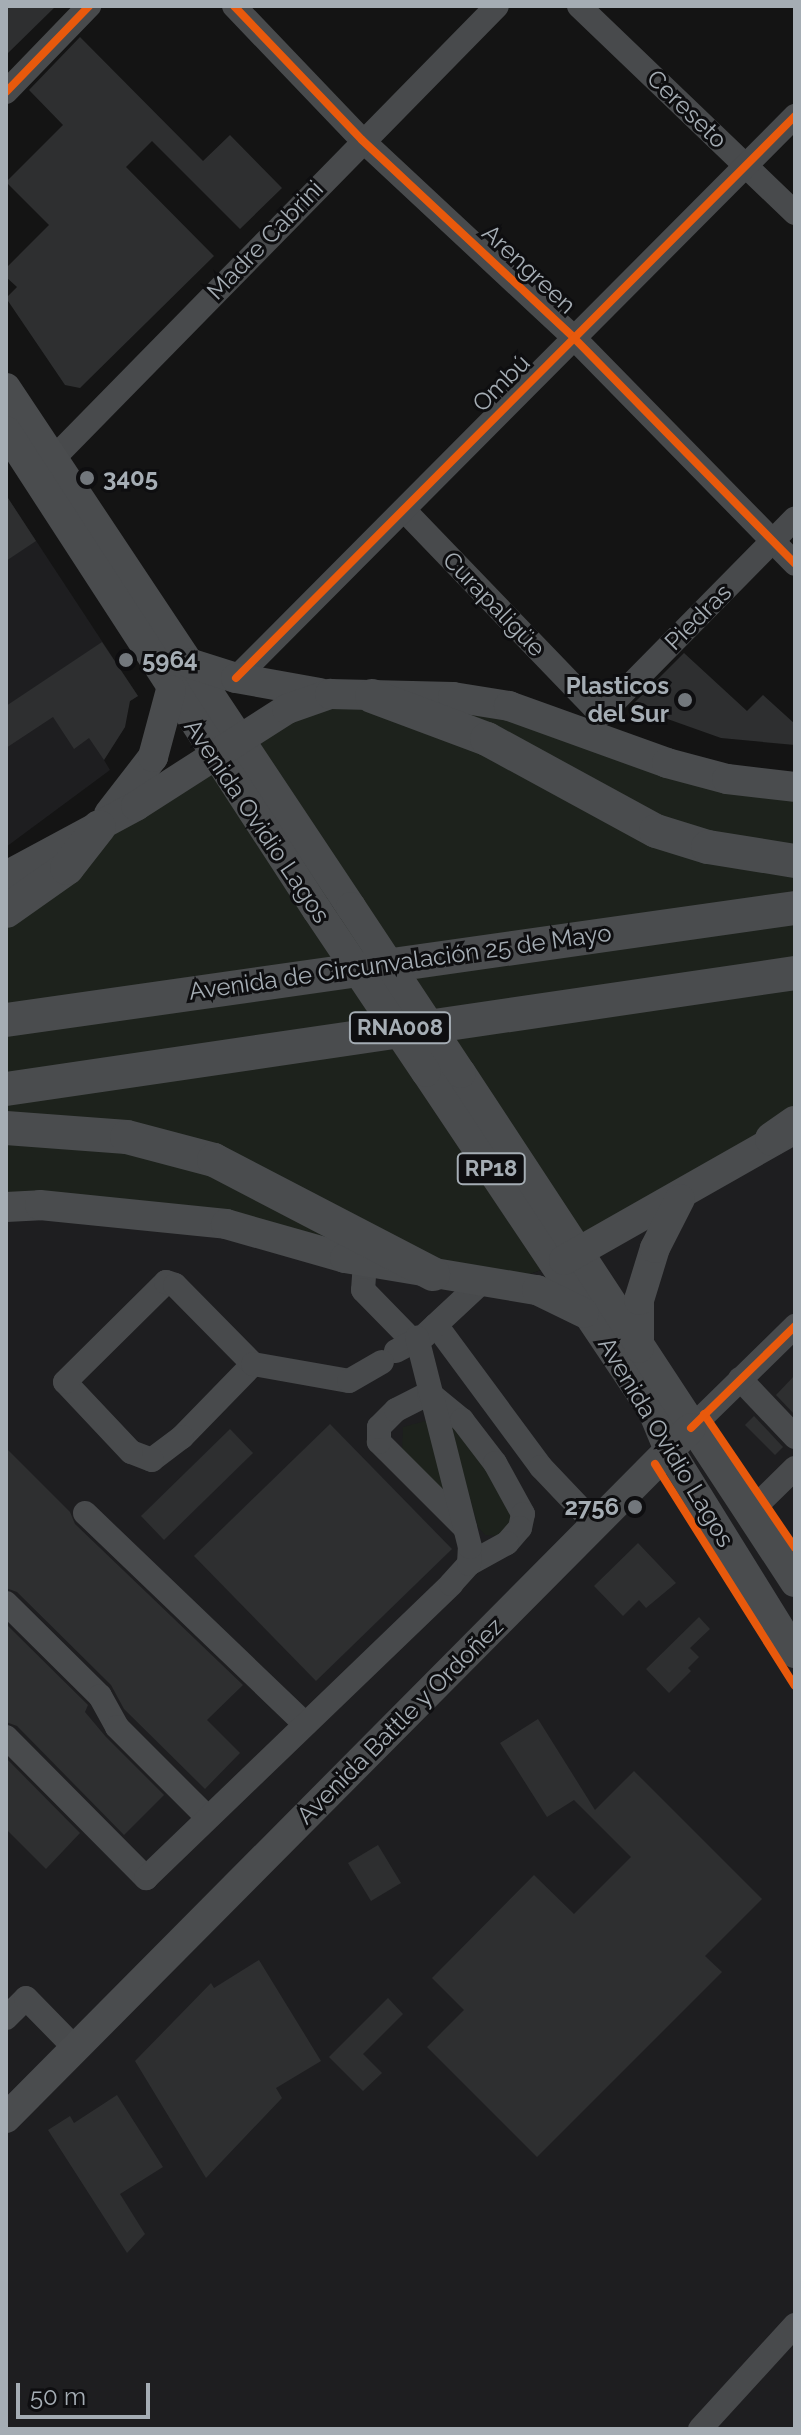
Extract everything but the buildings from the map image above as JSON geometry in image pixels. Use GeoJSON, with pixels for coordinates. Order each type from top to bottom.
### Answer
{"type":"FeatureCollection","features":[{"type":"Feature","properties":{"kind":"highway"},"geometry":{"type":"LineString","coordinates":[[372,696],[487,739],[656,831],[708,847],[795,861]]}},
{"type":"Feature","properties":{"kind":"highway"},"geometry":{"type":"LineString","coordinates":[[6,911],[67,868],[99,827]]}},
{"type":"Feature","properties":{"kind":"highway","name":"Avenida de Circunvalación 25 de Mayo"},"geometry":{"type":"LineString","coordinates":[[6,1020],[795,908]]}},
{"type":"Feature","properties":{"kind":"highway","name":"RNA008"},"geometry":{"type":"LineString","coordinates":[[6,1089],[795,973]]}},
{"type":"Feature","properties":{"kind":"highway"},"geometry":{"type":"LineString","coordinates":[[6,1128],[127,1137],[214,1160],[433,1274]]}},
{"type":"Feature","properties":{"kind":"main road","name":"Avenida Ovidio Lagos"},"geometry":{"type":"LineString","coordinates":[[6,388],[44,468],[171,690],[214,757],[426,1072],[639,1348],[795,1582]]}},
{"type":"Feature","properties":{"kind":"main road","name":"Avenida Ovidio Lagos"},"geometry":{"type":"LineString","coordinates":[[6,431],[44,468],[189,663],[461,1073],[568,1258],[589,1316],[652,1409],[669,1450],[795,1653]]}},
{"type":"Feature","properties":{"kind":"main road"},"geometry":{"type":"LineString","coordinates":[[189,663],[236,678],[330,694],[453,697],[509,706],[599,727],[727,779],[795,787]]}},
{"type":"Feature","properties":{"kind":"main road"},"geometry":{"type":"LineString","coordinates":[[99,827],[153,757],[171,690]]}},
{"type":"Feature","properties":{"kind":"main road"},"geometry":{"type":"LineString","coordinates":[[6,876],[99,827],[287,709],[330,694]]}},
{"type":"Feature","properties":{"kind":"main road"},"geometry":{"type":"LineString","coordinates":[[6,1207],[40,1205],[226,1224],[365,1262],[492,1283],[568,1258],[680,1199],[787,1131]]}},
{"type":"Feature","properties":{"kind":"main road"},"geometry":{"type":"LineString","coordinates":[[639,1348],[639,1300],[655,1248],[680,1199]]}},
{"type":"Feature","properties":{"kind":"main road","name":"RP18"},"geometry":{"type":"LineString","coordinates":[[492,1283],[562,1300],[589,1316]]}},
{"type":"Feature","properties":{"kind":"main road","name":"Avenida Battle y Ordoñez"},"geometry":{"type":"LineString","coordinates":[[6,2118],[691,1428]]}},
{"type":"Feature","properties":{"kind":"street"},"geometry":{"type":"LineString","coordinates":[[6,92],[89,6]]}},
{"type":"Feature","properties":{"kind":"street","name":"Arengreen"},"geometry":{"type":"LineString","coordinates":[[234,6],[362,140],[574,338],[795,564]]}},
{"type":"Feature","properties":{"kind":"street","name":"Madre Cabrini"},"geometry":{"type":"LineString","coordinates":[[44,468],[362,140],[497,6]]}},
{"type":"Feature","properties":{"kind":"street","name":"Cereseto"},"geometry":{"type":"LineString","coordinates":[[579,6],[795,213]]}},
{"type":"Feature","properties":{"kind":"street","name":"Ombú"},"geometry":{"type":"LineString","coordinates":[[236,678],[795,116]]}},
{"type":"Feature","properties":{"kind":"street","name":"Curapaligüe"},"geometry":{"type":"LineString","coordinates":[[404,510],[599,727]]}},
{"type":"Feature","properties":{"kind":"street","name":"Piedras"},"geometry":{"type":"LineString","coordinates":[[599,727],[795,518]]}},
{"type":"Feature","properties":{"kind":"street"},"geometry":{"type":"LineString","coordinates":[[365,1262],[363,1290],[408,1343],[541,1467],[595,1524]]}},
{"type":"Feature","properties":{"kind":"street"},"geometry":{"type":"LineString","coordinates":[[253,1364],[174,1445],[152,1460],[131,1452],[65,1382],[166,1282],[175,1285],[253,1364],[349,1381],[492,1283]]}},
{"type":"Feature","properties":{"kind":"street","name":"Avenida Battle y Ordoñez"},"geometry":{"type":"LineString","coordinates":[[691,1428],[795,1326]]}},
{"type":"Feature","properties":{"kind":"street"},"geometry":{"type":"LineString","coordinates":[[408,1343],[429,1393],[465,1528],[469,1564]]}},
{"type":"Feature","properties":{"kind":"street"},"geometry":{"type":"LineString","coordinates":[[740,1379],[795,1437]]}},
{"type":"Feature","properties":{"kind":"street"},"geometry":{"type":"LineString","coordinates":[[429,1393],[396,1410],[379,1427],[379,1442],[465,1528]]}},
{"type":"Feature","properties":{"kind":"street"},"geometry":{"type":"LineString","coordinates":[[6,1737],[146,1878],[303,1722],[469,1564],[507,1543],[520,1528],[523,1514],[495,1463],[462,1420],[429,1393]]}},
{"type":"Feature","properties":{"kind":"street"},"geometry":{"type":"LineString","coordinates":[[750,1512],[795,1468]]}},
{"type":"Feature","properties":{"kind":"street"},"geometry":{"type":"LineString","coordinates":[[85,1513],[303,1722]]}},
{"type":"Feature","properties":{"kind":"street"},"geometry":{"type":"LineString","coordinates":[[6,1603],[100,1696],[117,1727],[207,1817]]}},
{"type":"Feature","properties":{"kind":"street"},"geometry":{"type":"LineString","coordinates":[[6,2018],[26,1998],[75,2048]]}},
{"type":"Feature","properties":{"kind":"street"},"geometry":{"type":"LineString","coordinates":[[700,2429],[795,2325]]}},
{"type":"Feature","properties":{"kind":"shaded area"},"geometry":{"type":"Polygon","coordinates":[[[6,495],[138,696],[127,703],[125,727],[104,760],[110,770],[6,847],[6,495]]]}},
{"type":"Feature","properties":{"kind":"shaded area"},"geometry":{"type":"Polygon","coordinates":[[[453,697],[795,787],[795,1129],[555,1265],[502,1284],[226,1224],[6,1207],[6,876],[287,709],[453,697]]]}},
{"type":"Feature","properties":{"kind":"shaded area"},"geometry":{"type":"Polygon","coordinates":[[[795,1129],[795,2429],[6,2429],[6,1207],[40,1205],[502,1284],[555,1265],[795,1129]]]}},
{"type":"Feature","properties":{"kind":"shaded area"},"geometry":{"type":"Polygon","coordinates":[[[425,1421],[429,1425],[446,1496],[402,1449],[403,1427],[425,1421]]]}},
{"type":"Feature","properties":{"kind":"shaded area"},"geometry":{"type":"Polygon","coordinates":[[[450,1426],[458,1427],[509,1505],[512,1520],[500,1536],[485,1535],[478,1527],[450,1426]]]}},
{"type":"Feature","properties":{"kind":"cycle path"},"geometry":{"type":"LineString","coordinates":[[6,92],[89,6]]}},
{"type":"Feature","properties":{"kind":"cycle path"},"geometry":{"type":"LineString","coordinates":[[234,6],[362,140],[574,338],[795,564]]}},
{"type":"Feature","properties":{"kind":"cycle path"},"geometry":{"type":"LineString","coordinates":[[236,678],[795,116]]}},
{"type":"Feature","properties":{"kind":"cycle path"},"geometry":{"type":"LineString","coordinates":[[691,1428],[795,1326]]}},
{"type":"Feature","properties":{"kind":"cycle path"},"geometry":{"type":"LineString","coordinates":[[704,1414],[795,1548]]}},
{"type":"Feature","properties":{"kind":"cycle path"},"geometry":{"type":"LineString","coordinates":[[655,1464],[795,1686]]}},
{"type":"Feature","properties":{"kind":"place","name":"3405"},"geometry":{"type":"Point","coordinates":[87,478]}},
{"type":"Feature","properties":{"kind":"place","name":"5964"},"geometry":{"type":"Point","coordinates":[126,660]}},
{"type":"Feature","properties":{"kind":"place","name":"Plasticos del Sur"},"geometry":{"type":"Point","coordinates":[685,700]}},
{"type":"Feature","properties":{"kind":"place","name":"2756"},"geometry":{"type":"Point","coordinates":[635,1507]}}]}
